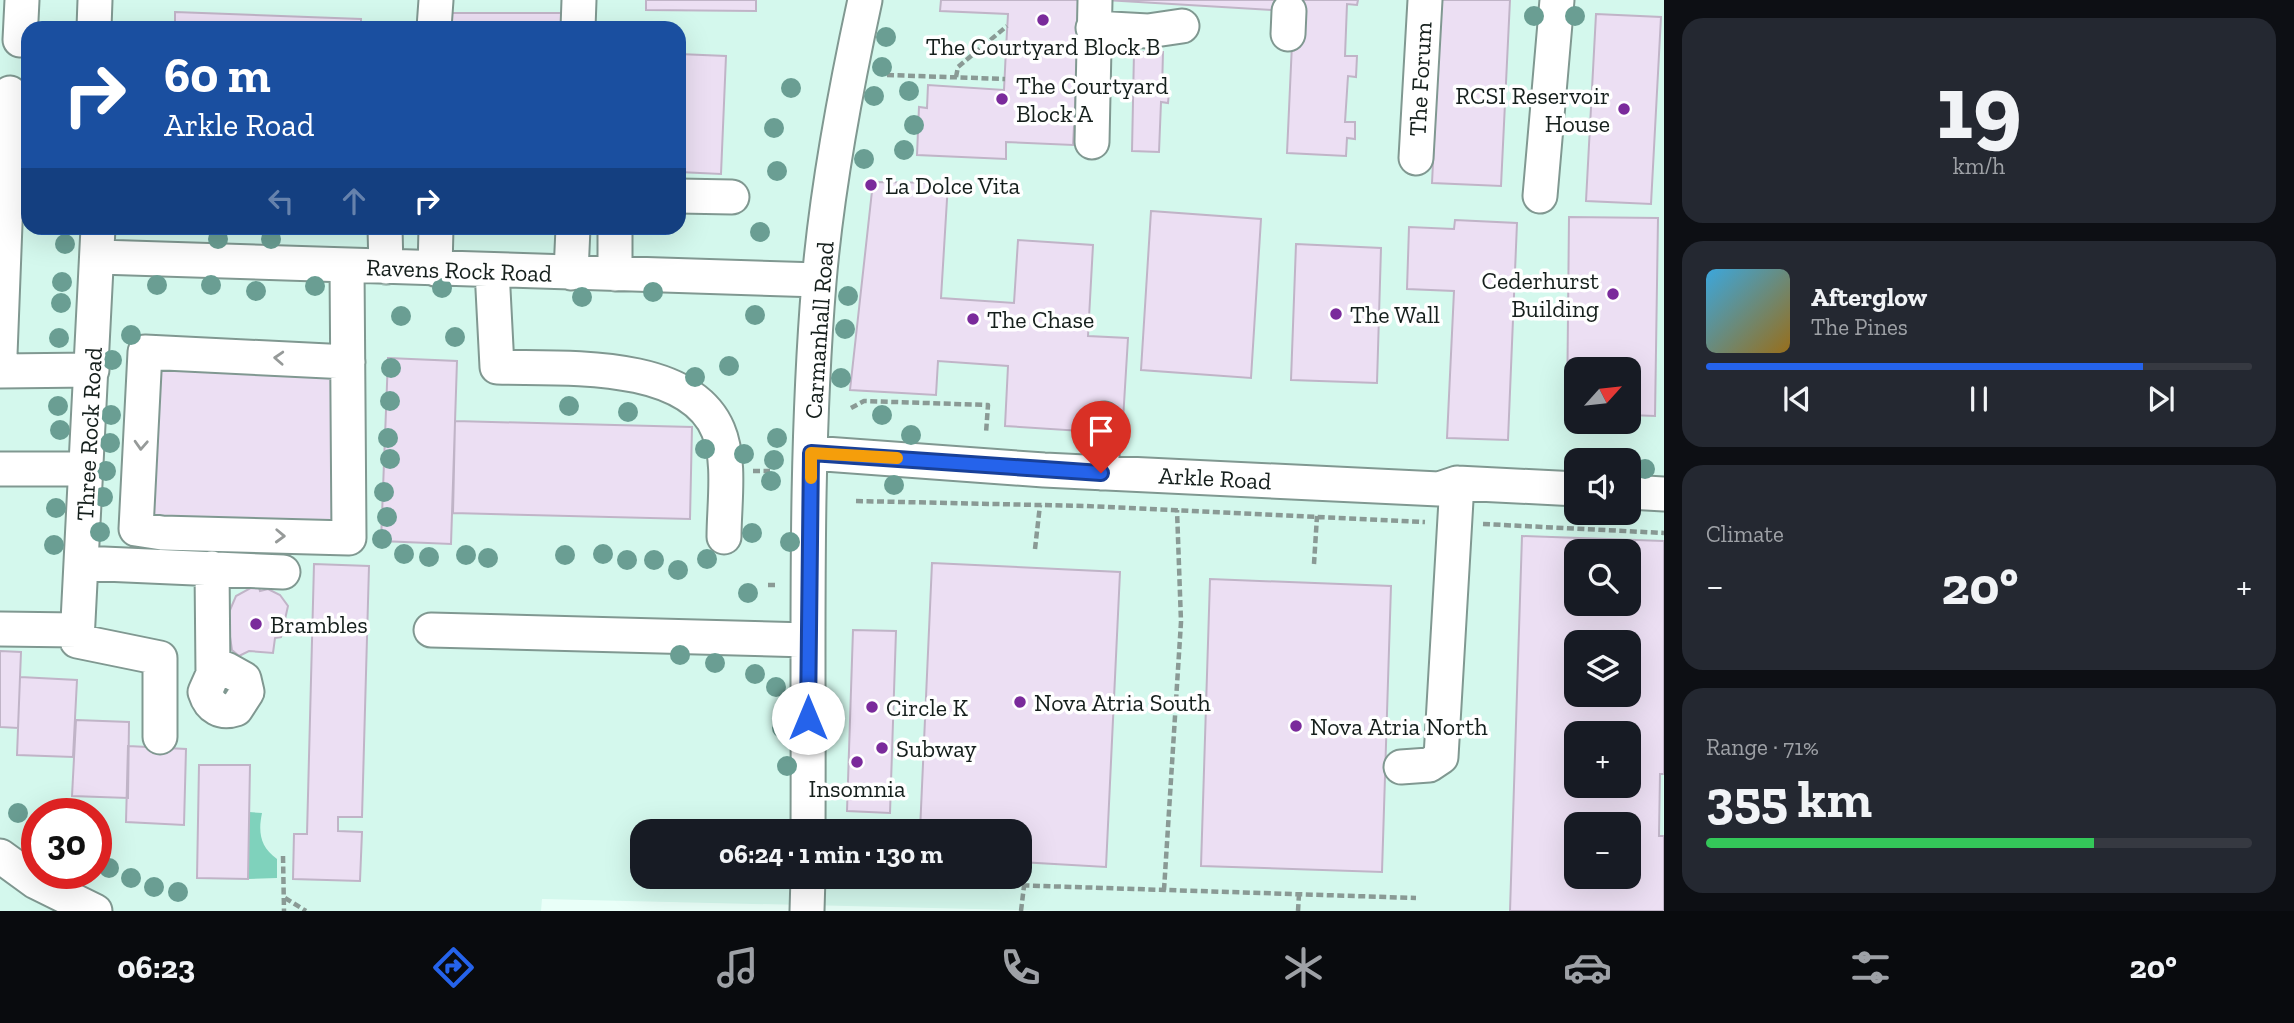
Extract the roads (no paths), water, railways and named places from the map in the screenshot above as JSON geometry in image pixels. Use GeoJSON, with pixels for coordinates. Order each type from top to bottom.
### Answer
{"type":"FeatureCollection","features":[{"type":"Feature","properties":{"kind":"street"},"geometry":{"type":"LineString","coordinates":[[21,40],[22,0]]}},
{"type":"Feature","properties":{"kind":"street"},"geometry":{"type":"LineString","coordinates":[[94,21],[95,0]]}},
{"type":"Feature","properties":{"kind":"street"},"geometry":{"type":"LineString","coordinates":[[434,21],[436,0]]}},
{"type":"Feature","properties":{"kind":"street"},"geometry":{"type":"LineString","coordinates":[[578,21],[579,0]]}},
{"type":"Feature","properties":{"kind":"street","name":"Carmanhall Road"},"geometry":{"type":"LineString","coordinates":[[808,819],[811,453],[819,281],[846,89],[865,0]]}},
{"type":"Feature","properties":{"kind":"street","name":"The Forum"},"geometry":{"type":"LineString","coordinates":[[1416,158],[1425,0]]}},
{"type":"Feature","properties":{"kind":"street"},"geometry":{"type":"LineString","coordinates":[[1540,196],[1557,0]]}},
{"type":"Feature","properties":{"kind":"street"},"geometry":{"type":"LineString","coordinates":[[1092,142],[1094,14],[1147,31],[1182,26]]}},
{"type":"Feature","properties":{"kind":"street"},"geometry":{"type":"LineString","coordinates":[[0,355],[18,157],[10,93]]}},
{"type":"Feature","properties":{"kind":"street"},"geometry":{"type":"LineString","coordinates":[[686,196],[732,197]]}},
{"type":"Feature","properties":{"kind":"street"},"geometry":{"type":"LineString","coordinates":[[385,235],[386,268]]}},
{"type":"Feature","properties":{"kind":"street"},"geometry":{"type":"LineString","coordinates":[[435,269],[436,235]]}},
{"type":"Feature","properties":{"kind":"street"},"geometry":{"type":"LineString","coordinates":[[571,272],[573,235]]}},
{"type":"Feature","properties":{"kind":"street"},"geometry":{"type":"LineString","coordinates":[[615,235],[615,274]]}},
{"type":"Feature","properties":{"kind":"street","name":"Ravens Rock Road"},"geometry":{"type":"LineString","coordinates":[[98,242],[347,267],[819,281]]}},
{"type":"Feature","properties":{"kind":"street","name":"Three Rock Road"},"geometry":{"type":"LineString","coordinates":[[77,635],[98,242]]}},
{"type":"Feature","properties":{"kind":"street"},"geometry":{"type":"LineString","coordinates":[[347,267],[348,362],[349,538],[162,533],[136,529],[145,352],[348,362]]}},
{"type":"Feature","properties":{"kind":"street"},"geometry":{"type":"LineString","coordinates":[[492,270],[497,367],[621,370],[666,384],[698,403],[718,429],[723,454],[724,537]]}},
{"type":"Feature","properties":{"kind":"street"},"geometry":{"type":"LineString","coordinates":[[0,371],[92,370]]}},
{"type":"Feature","properties":{"kind":"street"},"geometry":{"type":"LineString","coordinates":[[1101,473],[1104,419]]}},
{"type":"Feature","properties":{"kind":"street","name":"Arkle Road"},"geometry":{"type":"LineString","coordinates":[[811,453],[1180,477],[1439,489],[1457,483],[1564,488]]}},
{"type":"Feature","properties":{"kind":"street"},"geometry":{"type":"LineString","coordinates":[[0,470],[87,469]]}},
{"type":"Feature","properties":{"kind":"street"},"geometry":{"type":"LineString","coordinates":[[1401,767],[1429,765],[1441,757],[1457,523],[1457,483]]}},
{"type":"Feature","properties":{"kind":"street"},"geometry":{"type":"LineString","coordinates":[[1641,493],[1664,494]]}},
{"type":"Feature","properties":{"kind":"street"},"geometry":{"type":"LineString","coordinates":[[81,563],[283,572]]}},
{"type":"Feature","properties":{"kind":"street"},"geometry":{"type":"LineString","coordinates":[[212,568],[213,674]]}},
{"type":"Feature","properties":{"kind":"street"},"geometry":{"type":"LineString","coordinates":[[0,629],[77,635],[160,658],[160,737]]}},
{"type":"Feature","properties":{"kind":"street"},"geometry":{"type":"LineString","coordinates":[[431,630],[808,640]]}},
{"type":"Feature","properties":{"kind":"street"},"geometry":{"type":"LineString","coordinates":[[0,856],[36,882],[95,911]]}},
{"type":"Feature","properties":{"kind":"street"},"geometry":{"type":"LineString","coordinates":[[807,911],[808,889]]}},
{"type":"Feature","properties":{"kind":"place","name":"The Courtyard Block B"},"geometry":{"type":"Point","coordinates":[1043,20]}},
{"type":"Feature","properties":{"kind":"place","name":"The Courtyard Block A"},"geometry":{"type":"Point","coordinates":[1002,99]}},
{"type":"Feature","properties":{"kind":"place","name":"RCSI Reservoir House"},"geometry":{"type":"Point","coordinates":[1624,109]}},
{"type":"Feature","properties":{"kind":"place","name":"La Dolce Vita"},"geometry":{"type":"Point","coordinates":[871,185]}},
{"type":"Feature","properties":{"kind":"place","name":"Cederhurst Building"},"geometry":{"type":"Point","coordinates":[1613,294]}},
{"type":"Feature","properties":{"kind":"place","name":"The Wall"},"geometry":{"type":"Point","coordinates":[1336,314]}},
{"type":"Feature","properties":{"kind":"place","name":"The Chase"},"geometry":{"type":"Point","coordinates":[973,319]}},
{"type":"Feature","properties":{"kind":"place","name":"Brambles"},"geometry":{"type":"Point","coordinates":[256,624]}},
{"type":"Feature","properties":{"kind":"place","name":"Nova Atria South"},"geometry":{"type":"Point","coordinates":[1020,702]}},
{"type":"Feature","properties":{"kind":"place","name":"Circle K"},"geometry":{"type":"Point","coordinates":[872,707]}},
{"type":"Feature","properties":{"kind":"place","name":"Nova Atria North"},"geometry":{"type":"Point","coordinates":[1296,726]}},
{"type":"Feature","properties":{"kind":"place","name":"Subway"},"geometry":{"type":"Point","coordinates":[882,748]}},
{"type":"Feature","properties":{"kind":"place","name":"Insomnia"},"geometry":{"type":"Point","coordinates":[857,762]}}]}
